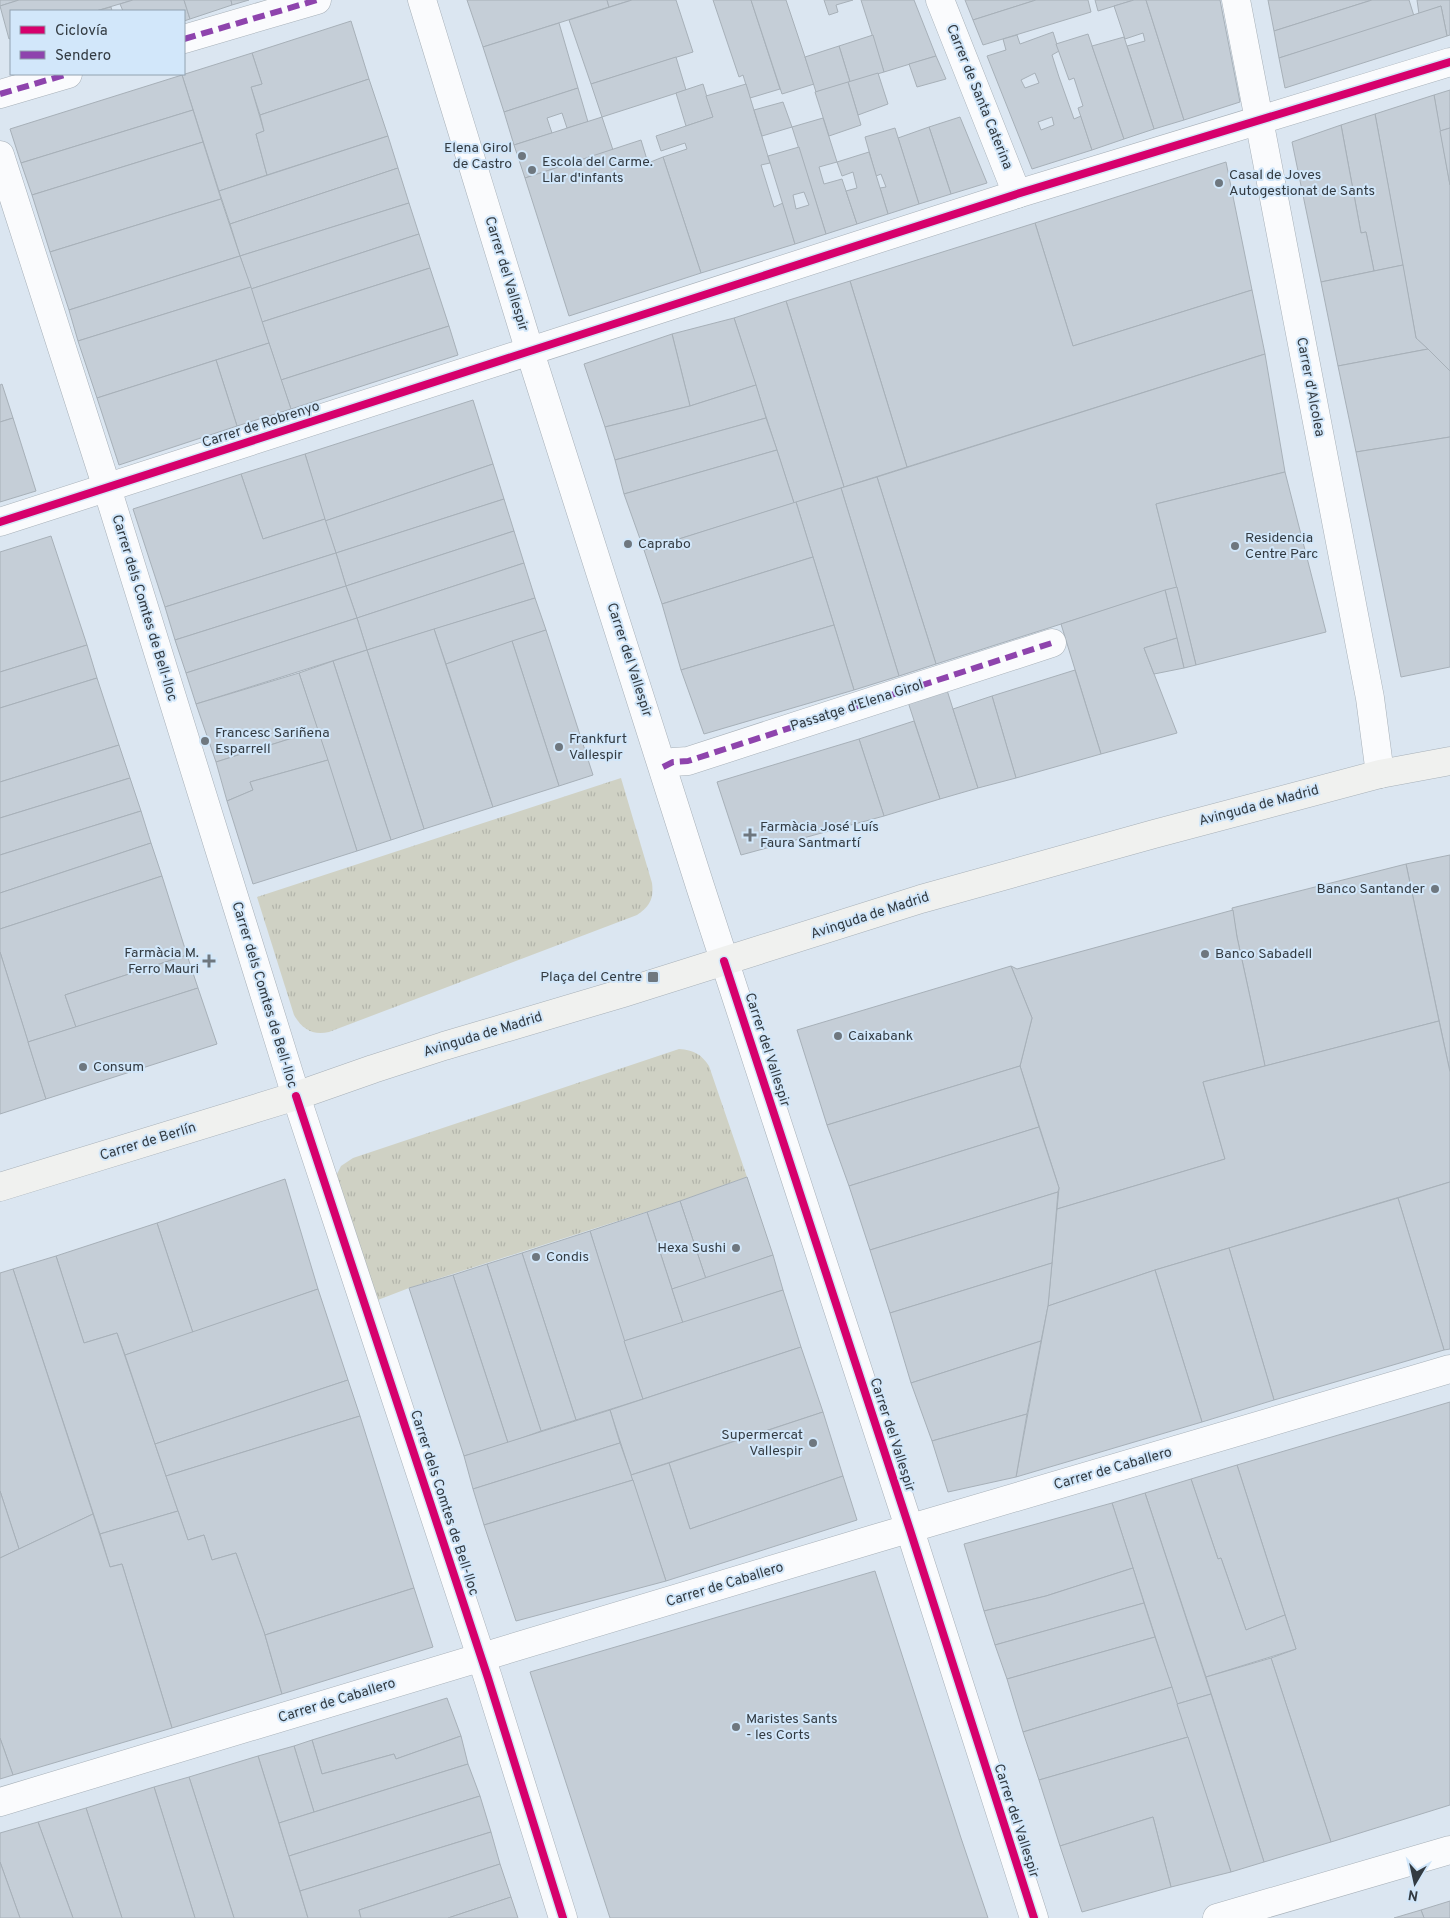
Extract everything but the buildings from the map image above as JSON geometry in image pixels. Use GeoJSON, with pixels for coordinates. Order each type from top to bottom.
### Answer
{"type":"FeatureCollection","features":[{"type":"Feature","properties":{"kind":"main road","name":"Avinguda de Madrid"},"geometry":{"type":"LineString","coordinates":[[296,1096],[390,1063],[794,941],[922,899],[1380,774],[1450,761]]}},
{"type":"Feature","properties":{"kind":"main road","name":"Carrer de Berlín"},"geometry":{"type":"LineString","coordinates":[[0,1187],[296,1096]]}},
{"type":"Feature","properties":{"kind":"street"},"geometry":{"type":"LineString","coordinates":[[185,40],[317,0]]}},
{"type":"Feature","properties":{"kind":"street","name":"Carrer del Vallespir"},"geometry":{"type":"LineString","coordinates":[[422,0],[530,352],[724,961],[910,1530],[1034,1918]]}},
{"type":"Feature","properties":{"kind":"street","name":"Carrer de Santa Caterina"},"geometry":{"type":"LineString","coordinates":[[940,0],[1017,194]]}},
{"type":"Feature","properties":{"kind":"street","name":"Carrer d'Alcolea"},"geometry":{"type":"LineString","coordinates":[[1236,0],[1370,698],[1380,774]]}},
{"type":"Feature","properties":{"kind":"street","name":"Carrer de Robrenyo"},"geometry":{"type":"LineString","coordinates":[[0,522],[1017,194],[1450,62]]}},
{"type":"Feature","properties":{"kind":"street"},"geometry":{"type":"LineString","coordinates":[[0,94],[65,75]]}},
{"type":"Feature","properties":{"kind":"street","name":"Carrer dels Comtes de Bell-lloc"},"geometry":{"type":"LineString","coordinates":[[0,155],[107,488],[296,1096],[482,1658],[563,1918]]}},
{"type":"Feature","properties":{"kind":"street","name":"Passatge d'Elena Girol"},"geometry":{"type":"LineString","coordinates":[[663,767],[673,762],[688,761],[1052,643]]}},
{"type":"Feature","properties":{"kind":"street","name":"Carrer de Caballero"},"geometry":{"type":"LineString","coordinates":[[0,1802],[1450,1369]]}},
{"type":"Feature","properties":{"kind":"street"},"geometry":{"type":"LineString","coordinates":[[1217,1918],[1450,1850]]}},
{"type":"Feature","properties":{"kind":"green space","name":"Plaça del Centre"},"geometry":{"type":"Polygon","coordinates":[[[621,778],[652,883],[652,898],[648,905],[637,915],[329,1032],[313,1032],[304,1028],[297,1020],[257,897],[621,778]]]}},
{"type":"Feature","properties":{"kind":"green space"},"geometry":{"type":"Polygon","coordinates":[[[679,1049],[697,1053],[709,1066],[747,1177],[680,1201],[409,1288],[370,1303],[334,1180],[341,1166],[353,1158],[679,1049]]]}},
{"type":"Feature","properties":{"kind":"marked path"},"geometry":{"type":"LineString","coordinates":[[185,39],[317,0]]}},
{"type":"Feature","properties":{"kind":"marked path"},"geometry":{"type":"LineString","coordinates":[[0,94],[65,75]]}},
{"type":"Feature","properties":{"kind":"marked path"},"geometry":{"type":"LineString","coordinates":[[663,767],[673,762],[688,761],[1052,643]]}},
{"type":"Feature","properties":{"kind":"cycle path"},"geometry":{"type":"LineString","coordinates":[[0,522],[1017,194],[1450,62]]}},
{"type":"Feature","properties":{"kind":"cycle path"},"geometry":{"type":"LineString","coordinates":[[724,961],[910,1530],[1034,1918]]}},
{"type":"Feature","properties":{"kind":"cycle path"},"geometry":{"type":"LineString","coordinates":[[296,1096],[488,1678],[563,1918]]}},
{"type":"Feature","properties":{"kind":"place","name":"Elena Girol de Castro"},"geometry":{"type":"Point","coordinates":[522,156]}},
{"type":"Feature","properties":{"kind":"place","name":"Escola del Carme. Llar d'infants"},"geometry":{"type":"Point","coordinates":[532,170]}},
{"type":"Feature","properties":{"kind":"place","name":"Casal de Joves Autogestionat de Sants"},"geometry":{"type":"Point","coordinates":[1219,183]}},
{"type":"Feature","properties":{"kind":"place","name":"Caprabo"},"geometry":{"type":"Point","coordinates":[628,544]}},
{"type":"Feature","properties":{"kind":"place","name":"Residencia Centre Parc"},"geometry":{"type":"Point","coordinates":[1235,546]}},
{"type":"Feature","properties":{"kind":"place","name":"Francesc Sariñena Esparrell"},"geometry":{"type":"Point","coordinates":[205,741]}},
{"type":"Feature","properties":{"kind":"place","name":"Frankfurt Vallespir"},"geometry":{"type":"Point","coordinates":[559,747]}},
{"type":"Feature","properties":{"kind":"place","name":"Farmàcia José Luís Faura Santmartí"},"geometry":{"type":"Point","coordinates":[750,835]}},
{"type":"Feature","properties":{"kind":"place","name":"Banco Santander"},"geometry":{"type":"Point","coordinates":[1435,889]}},
{"type":"Feature","properties":{"kind":"place","name":"Banco Sabadell"},"geometry":{"type":"Point","coordinates":[1205,954]}},
{"type":"Feature","properties":{"kind":"place","name":"Farmàcia M. Ferro Mauri"},"geometry":{"type":"Point","coordinates":[209,961]}},
{"type":"Feature","properties":{"kind":"place","name":"Plaça del Centre"},"geometry":{"type":"Point","coordinates":[653,977]}},
{"type":"Feature","properties":{"kind":"place","name":"Caixabank"},"geometry":{"type":"Point","coordinates":[838,1036]}},
{"type":"Feature","properties":{"kind":"place","name":"Consum"},"geometry":{"type":"Point","coordinates":[83,1067]}},
{"type":"Feature","properties":{"kind":"place","name":"Hexa Sushi"},"geometry":{"type":"Point","coordinates":[736,1248]}},
{"type":"Feature","properties":{"kind":"place","name":"Condis"},"geometry":{"type":"Point","coordinates":[536,1257]}},
{"type":"Feature","properties":{"kind":"place","name":"Supermercat Vallespir"},"geometry":{"type":"Point","coordinates":[813,1443]}},
{"type":"Feature","properties":{"kind":"place","name":"Maristes Sants - les Corts"},"geometry":{"type":"Point","coordinates":[736,1727]}}]}
